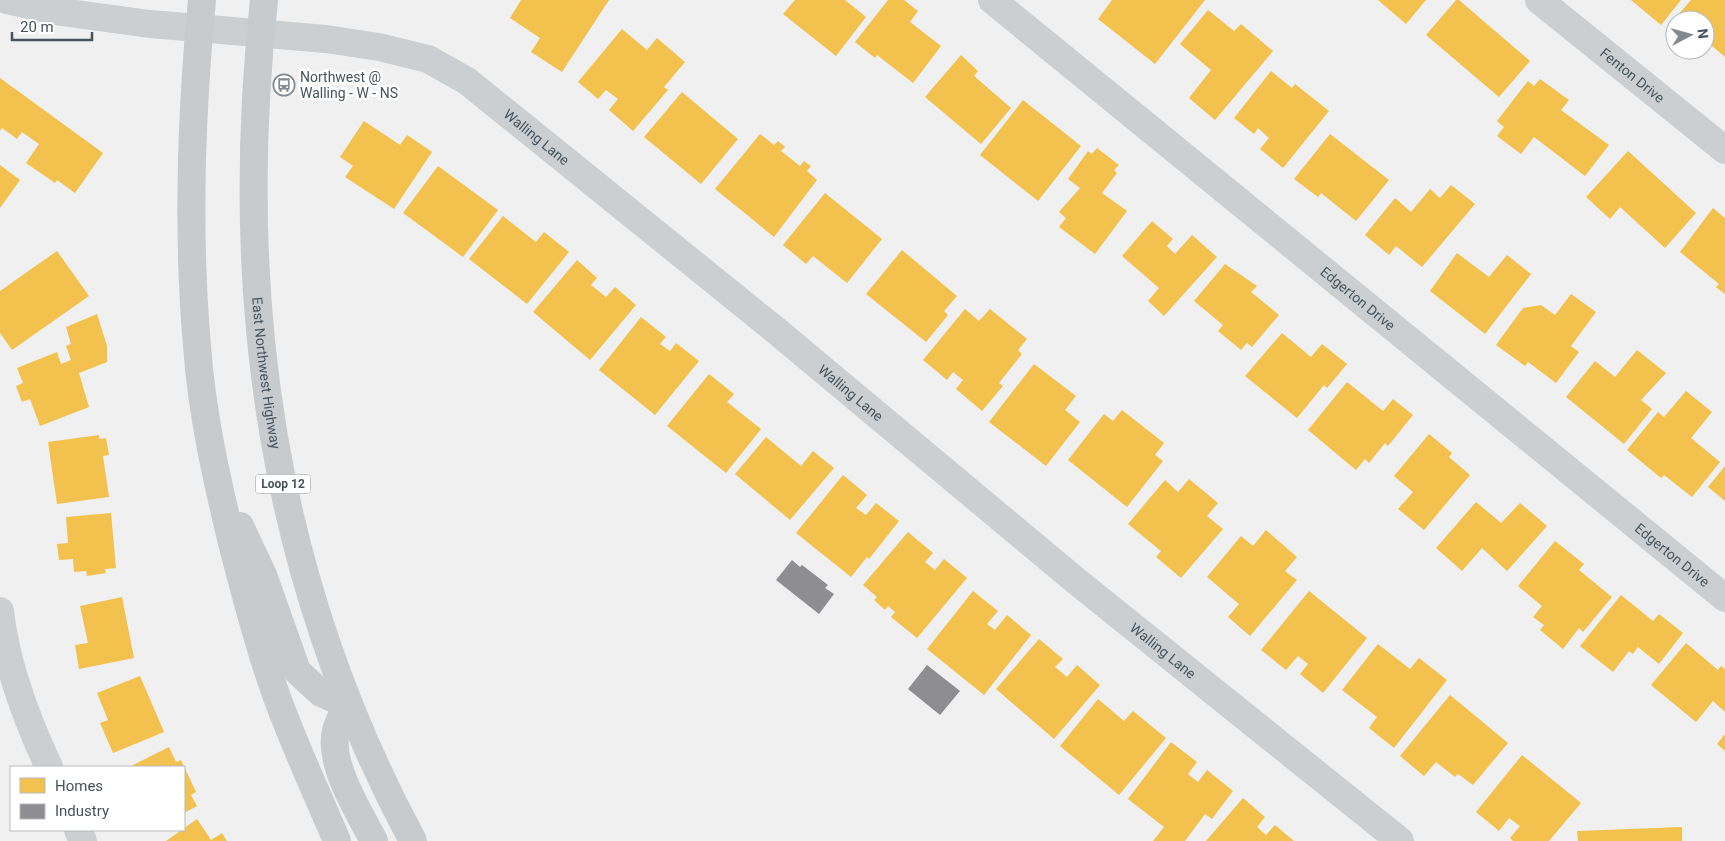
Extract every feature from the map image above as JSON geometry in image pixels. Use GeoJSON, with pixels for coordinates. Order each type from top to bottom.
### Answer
{"type":"FeatureCollection","features":[{"type":"Feature","properties":{"kind":"main road"},"geometry":{"type":"LineString","coordinates":[[202,0],[192,129],[193,286],[197,348],[216,477],[249,611],[271,682],[337,841]]}},
{"type":"Feature","properties":{"kind":"main road","name":"East Northwest Highway"},"geometry":{"type":"LineString","coordinates":[[264,0],[260,34],[252,197],[255,295],[270,413],[293,531],[314,610],[348,704],[389,796],[413,841]]}},
{"type":"Feature","properties":{"kind":"main road"},"geometry":{"type":"LineString","coordinates":[[216,477],[263,575],[297,671],[321,694],[348,704],[340,718],[335,736],[336,752],[358,812],[374,841]]}},
{"type":"Feature","properties":{"kind":"street","name":"Walling Lane"},"geometry":{"type":"LineString","coordinates":[[8,0],[61,12],[150,24],[326,39],[379,47],[428,59],[468,81],[773,328],[1075,580],[1400,841]]}},
{"type":"Feature","properties":{"kind":"street","name":"Edgerton Drive"},"geometry":{"type":"LineString","coordinates":[[992,0],[1725,598]]}},
{"type":"Feature","properties":{"kind":"street","name":"Fenton Drive"},"geometry":{"type":"LineString","coordinates":[[1539,0],[1725,150]]}},
{"type":"Feature","properties":{"kind":"street"},"geometry":{"type":"LineString","coordinates":[[0,611],[13,677],[34,734],[49,766]]}},
{"type":"Feature","properties":{"kind":"building: Homes"},"geometry":{"type":"Polygon","coordinates":[[[521,0],[609,0],[562,72],[531,52],[540,38],[510,18],[521,0]]]}},
{"type":"Feature","properties":{"kind":"building: Homes"},"geometry":{"type":"Polygon","coordinates":[[[795,0],[845,0],[866,17],[836,56],[783,14],[795,0]]]}},
{"type":"Feature","properties":{"kind":"building: Homes"},"geometry":{"type":"Polygon","coordinates":[[[888,0],[904,0],[918,11],[910,22],[941,46],[913,83],[877,55],[875,58],[855,42],[888,0]]]}},
{"type":"Feature","properties":{"kind":"building: Homes"},"geometry":{"type":"Polygon","coordinates":[[[1112,0],[1205,0],[1155,64],[1098,19],[1112,0]]]}},
{"type":"Feature","properties":{"kind":"building: Homes"},"geometry":{"type":"Polygon","coordinates":[[[1378,0],[1426,0],[1406,24],[1378,0]]]}},
{"type":"Feature","properties":{"kind":"building: Homes"},"geometry":{"type":"Polygon","coordinates":[[[1456,0],[1459,0],[1530,61],[1499,97],[1426,35],[1456,0]]]}},
{"type":"Feature","properties":{"kind":"building: Homes"},"geometry":{"type":"Polygon","coordinates":[[[1631,0],[1681,0],[1673,10],[1665,10],[1665,20],[1661,25],[1631,0]]]}},
{"type":"Feature","properties":{"kind":"building: Homes"},"geometry":{"type":"Polygon","coordinates":[[[1691,0],[1725,0],[1725,57],[1715,48],[1715,10],[1682,10],[1691,0]]]}},
{"type":"Feature","properties":{"kind":"building: Homes"},"geometry":{"type":"Polygon","coordinates":[[[1208,10],[1234,31],[1241,24],[1273,51],[1215,120],[1189,98],[1211,70],[1180,44],[1208,10]]]}},
{"type":"Feature","properties":{"kind":"building: Homes"},"geometry":{"type":"Polygon","coordinates":[[[622,29],[647,50],[657,38],[685,62],[664,87],[668,90],[633,131],[609,110],[618,99],[606,90],[598,99],[578,82],[622,29]]]}},
{"type":"Feature","properties":{"kind":"building: Homes"},"geometry":{"type":"Polygon","coordinates":[[[961,55],[978,71],[974,76],[1011,108],[981,144],[925,97],[961,55]]]}},
{"type":"Feature","properties":{"kind":"building: Homes"},"geometry":{"type":"Polygon","coordinates":[[[1271,71],[1292,88],[1295,84],[1329,111],[1283,168],[1260,149],[1269,138],[1258,128],[1254,134],[1234,118],[1271,71]]]}},
{"type":"Feature","properties":{"kind":"building: Homes"},"geometry":{"type":"Polygon","coordinates":[[[0,78],[103,153],[75,193],[57,180],[55,183],[26,163],[39,144],[22,132],[17,139],[2,128],[0,131],[0,78]]]}},
{"type":"Feature","properties":{"kind":"building: Homes"},"geometry":{"type":"Polygon","coordinates":[[[1540,79],[1569,100],[1561,110],[1609,145],[1585,176],[1534,137],[1521,154],[1497,136],[1504,127],[1497,121],[1528,81],[1534,86],[1540,79]]]}},
{"type":"Feature","properties":{"kind":"building: Homes"},"geometry":{"type":"Polygon","coordinates":[[[682,92],[738,139],[701,184],[644,137],[682,92]]]}},
{"type":"Feature","properties":{"kind":"building: Homes"},"geometry":{"type":"Polygon","coordinates":[[[1023,100],[1081,146],[1038,201],[980,155],[1023,100]]]}},
{"type":"Feature","properties":{"kind":"building: Homes"},"geometry":{"type":"Polygon","coordinates":[[[364,121],[400,145],[407,135],[432,152],[394,209],[345,177],[353,166],[340,157],[364,121]]]}},
{"type":"Feature","properties":{"kind":"building: Homes"},"geometry":{"type":"Polygon","coordinates":[[[760,134],[774,145],[778,141],[785,147],[781,151],[800,166],[804,161],[811,166],[807,171],[817,180],[774,237],[715,189],[760,134]]]}},
{"type":"Feature","properties":{"kind":"building: Homes"},"geometry":{"type":"Polygon","coordinates":[[[1330,134],[1389,180],[1356,221],[1321,193],[1318,197],[1294,179],[1330,134]]]}},
{"type":"Feature","properties":{"kind":"building: Homes"},"geometry":{"type":"Polygon","coordinates":[[[1097,148],[1119,165],[1114,170],[1117,173],[1102,193],[1127,211],[1095,254],[1059,227],[1066,218],[1059,212],[1080,188],[1068,179],[1088,151],[1092,154],[1097,148]]]}},
{"type":"Feature","properties":{"kind":"building: Homes"},"geometry":{"type":"Polygon","coordinates":[[[1628,151],[1696,213],[1665,248],[1620,207],[1610,219],[1586,197],[1628,151]]]}},
{"type":"Feature","properties":{"kind":"building: Homes"},"geometry":{"type":"Polygon","coordinates":[[[0,165],[20,180],[0,208],[0,165]]]}},
{"type":"Feature","properties":{"kind":"building: Homes"},"geometry":{"type":"Polygon","coordinates":[[[438,166],[498,210],[463,257],[403,213],[438,166]]]}},
{"type":"Feature","properties":{"kind":"building: Homes"},"geometry":{"type":"Polygon","coordinates":[[[1451,185],[1475,204],[1422,267],[1396,246],[1389,255],[1365,235],[1395,198],[1411,212],[1430,189],[1440,198],[1451,185]]]}},
{"type":"Feature","properties":{"kind":"building: Homes"},"geometry":{"type":"Polygon","coordinates":[[[825,193],[882,239],[847,283],[813,256],[806,264],[783,245],[825,193]]]}},
{"type":"Feature","properties":{"kind":"building: Homes"},"geometry":{"type":"Polygon","coordinates":[[[1713,208],[1725,218],[1725,294],[1716,287],[1719,284],[1680,252],[1713,208]]]}},
{"type":"Feature","properties":{"kind":"building: Homes"},"geometry":{"type":"Polygon","coordinates":[[[503,216],[536,242],[544,232],[569,252],[527,304],[469,259],[503,216]]]}},
{"type":"Feature","properties":{"kind":"building: Homes"},"geometry":{"type":"Polygon","coordinates":[[[1152,221],[1173,239],[1167,246],[1175,254],[1192,235],[1217,257],[1164,316],[1148,301],[1159,288],[1122,256],[1152,221]]]}},
{"type":"Feature","properties":{"kind":"building: Homes"},"geometry":{"type":"Polygon","coordinates":[[[902,250],[957,296],[944,311],[948,315],[926,342],[866,294],[902,250]]]}},
{"type":"Feature","properties":{"kind":"building: Homes"},"geometry":{"type":"Polygon","coordinates":[[[57,251],[89,296],[12,350],[0,333],[0,291],[57,251]]]}},
{"type":"Feature","properties":{"kind":"building: Homes"},"geometry":{"type":"Polygon","coordinates":[[[1457,253],[1489,277],[1507,255],[1531,274],[1485,334],[1430,291],[1457,253]]]}},
{"type":"Feature","properties":{"kind":"building: Homes"},"geometry":{"type":"Polygon","coordinates":[[[577,260],[597,278],[591,285],[606,297],[615,287],[636,305],[590,360],[533,312],[577,260]]]}},
{"type":"Feature","properties":{"kind":"building: Homes"},"geometry":{"type":"Polygon","coordinates":[[[1225,264],[1257,286],[1251,292],[1279,315],[1252,347],[1247,343],[1241,350],[1218,331],[1223,325],[1194,301],[1225,264]]]}},
{"type":"Feature","properties":{"kind":"building: Homes"},"geometry":{"type":"Polygon","coordinates":[[[1571,294],[1596,312],[1571,346],[1579,352],[1556,383],[1528,362],[1525,366],[1496,345],[1523,308],[1541,305],[1555,315],[1571,294]]]}},
{"type":"Feature","properties":{"kind":"building: Homes"},"geometry":{"type":"Polygon","coordinates":[[[965,309],[979,321],[990,309],[1027,339],[1018,350],[1022,354],[999,383],[1003,386],[982,411],[956,389],[963,380],[953,372],[947,380],[923,360],[965,309]]]}},
{"type":"Feature","properties":{"kind":"building: Homes"},"geometry":{"type":"Polygon","coordinates":[[[97,314],[107,346],[107,362],[79,373],[89,407],[40,426],[30,399],[22,402],[16,386],[23,383],[17,368],[57,352],[61,364],[71,360],[66,346],[71,344],[66,327],[97,314]]]}},
{"type":"Feature","properties":{"kind":"building: Homes"},"geometry":{"type":"Polygon","coordinates":[[[641,317],[666,337],[660,344],[670,351],[676,343],[699,361],[655,415],[599,370],[641,317]]]}},
{"type":"Feature","properties":{"kind":"building: Homes"},"geometry":{"type":"Polygon","coordinates":[[[1282,333],[1311,357],[1322,344],[1347,364],[1327,388],[1324,385],[1297,418],[1245,376],[1282,333]]]}},
{"type":"Feature","properties":{"kind":"building: Homes"},"geometry":{"type":"Polygon","coordinates":[[[1637,350],[1666,373],[1641,400],[1652,409],[1624,444],[1566,397],[1595,361],[1615,377],[1637,350]]]}},
{"type":"Feature","properties":{"kind":"building: Homes"},"geometry":{"type":"Polygon","coordinates":[[[1034,364],[1076,396],[1065,410],[1080,422],[1046,466],[989,422],[1034,364]]]}},
{"type":"Feature","properties":{"kind":"building: Homes"},"geometry":{"type":"Polygon","coordinates":[[[709,374],[734,394],[727,402],[761,429],[726,473],[667,426],[709,374]]]}},
{"type":"Feature","properties":{"kind":"building: Homes"},"geometry":{"type":"Polygon","coordinates":[[[1347,382],[1383,411],[1393,399],[1413,415],[1388,446],[1385,443],[1369,463],[1365,459],[1356,470],[1308,430],[1347,382]]]}},
{"type":"Feature","properties":{"kind":"building: Homes"},"geometry":{"type":"Polygon","coordinates":[[[1686,391],[1712,412],[1691,438],[1720,462],[1692,497],[1664,475],[1661,478],[1627,450],[1658,412],[1664,417],[1686,391]]]}},
{"type":"Feature","properties":{"kind":"building: Homes"},"geometry":{"type":"Polygon","coordinates":[[[1122,410],[1164,443],[1155,455],[1163,461],[1127,507],[1068,460],[1104,414],[1113,421],[1122,410]]]}},
{"type":"Feature","properties":{"kind":"building: Homes"},"geometry":{"type":"Polygon","coordinates":[[[1429,434],[1452,453],[1449,457],[1470,475],[1424,530],[1398,509],[1413,492],[1394,476],[1429,434]]]}},
{"type":"Feature","properties":{"kind":"building: Homes"},"geometry":{"type":"Polygon","coordinates":[[[99,435],[99,439],[106,438],[109,455],[103,456],[109,497],[57,504],[48,442],[99,435]]]}},
{"type":"Feature","properties":{"kind":"building: Homes"},"geometry":{"type":"Polygon","coordinates":[[[766,437],[801,466],[813,451],[834,468],[790,520],[735,474],[766,437]]]}},
{"type":"Feature","properties":{"kind":"building: Homes"},"geometry":{"type":"Polygon","coordinates":[[[1725,466],[1725,501],[1708,487],[1725,466]]]}},
{"type":"Feature","properties":{"kind":"building: Homes"},"geometry":{"type":"Polygon","coordinates":[[[843,475],[867,495],[856,508],[866,515],[876,503],[899,521],[869,559],[867,557],[851,577],[796,533],[843,475]]]}},
{"type":"Feature","properties":{"kind":"building: Homes"},"geometry":{"type":"Polygon","coordinates":[[[1189,479],[1218,503],[1207,516],[1223,529],[1181,578],[1156,557],[1161,551],[1128,524],[1165,480],[1178,492],[1189,479]]]}},
{"type":"Feature","properties":{"kind":"building: Homes"},"geometry":{"type":"Polygon","coordinates":[[[1476,502],[1501,523],[1520,503],[1547,526],[1507,571],[1482,548],[1462,571],[1436,548],[1476,502]]]}},
{"type":"Feature","properties":{"kind":"building: Homes"},"geometry":{"type":"Polygon","coordinates":[[[111,513],[116,568],[105,569],[106,573],[87,576],[86,571],[74,572],[73,559],[59,560],[57,544],[68,543],[66,517],[111,513]]]}},
{"type":"Feature","properties":{"kind":"building: Homes"},"geometry":{"type":"Polygon","coordinates":[[[1266,530],[1297,557],[1285,571],[1297,580],[1250,636],[1228,617],[1239,604],[1207,577],[1241,536],[1253,546],[1266,530]]]}},
{"type":"Feature","properties":{"kind":"building: Homes"},"geometry":{"type":"Polygon","coordinates":[[[908,532],[933,553],[925,562],[935,570],[944,559],[967,578],[917,638],[891,617],[895,612],[888,606],[885,610],[874,600],[877,597],[863,585],[908,532]]]}},
{"type":"Feature","properties":{"kind":"building: Homes"},"geometry":{"type":"Polygon","coordinates":[[[1555,541],[1584,564],[1579,570],[1612,597],[1583,632],[1579,628],[1563,649],[1540,630],[1544,625],[1533,617],[1542,606],[1518,586],[1555,541]]]}},
{"type":"Feature","properties":{"kind":"building: Homes"},"geometry":{"type":"Polygon","coordinates":[[[973,591],[998,611],[987,624],[995,630],[1007,615],[1031,635],[984,695],[927,649],[973,591]]]}},
{"type":"Feature","properties":{"kind":"building: Homes"},"geometry":{"type":"Polygon","coordinates":[[[1309,591],[1367,638],[1323,693],[1300,674],[1308,664],[1298,656],[1286,670],[1261,650],[1309,591]]]}},
{"type":"Feature","properties":{"kind":"building: Homes"},"geometry":{"type":"Polygon","coordinates":[[[1621,595],[1653,621],[1659,614],[1683,633],[1659,664],[1638,647],[1633,654],[1629,651],[1613,672],[1580,646],[1621,595]]]}},
{"type":"Feature","properties":{"kind":"building: Homes"},"geometry":{"type":"Polygon","coordinates":[[[122,597],[134,658],[79,669],[75,645],[88,643],[80,606],[122,597]]]}},
{"type":"Feature","properties":{"kind":"building: Homes"},"geometry":{"type":"Polygon","coordinates":[[[1039,639],[1063,659],[1055,667],[1067,677],[1077,665],[1100,685],[1054,739],[996,689],[1039,639]]]}},
{"type":"Feature","properties":{"kind":"building: Homes"},"geometry":{"type":"Polygon","coordinates":[[[1686,643],[1718,670],[1721,666],[1725,669],[1725,712],[1713,701],[1696,722],[1651,685],[1686,643]]]}},
{"type":"Feature","properties":{"kind":"building: Homes"},"geometry":{"type":"Polygon","coordinates":[[[1378,644],[1410,669],[1419,658],[1447,680],[1394,748],[1369,728],[1377,717],[1342,690],[1378,644]]]}},
{"type":"Feature","properties":{"kind":"building: Homes"},"geometry":{"type":"Polygon","coordinates":[[[140,676],[164,732],[113,753],[100,723],[108,720],[97,693],[140,676]]]}},
{"type":"Feature","properties":{"kind":"building: Homes"},"geometry":{"type":"Polygon","coordinates":[[[1450,695],[1508,743],[1473,785],[1458,774],[1455,777],[1436,762],[1424,776],[1400,756],[1450,695]]]}},
{"type":"Feature","properties":{"kind":"building: Homes"},"geometry":{"type":"Polygon","coordinates":[[[1098,699],[1124,721],[1133,711],[1166,738],[1119,795],[1060,746],[1098,699]]]}},
{"type":"Feature","properties":{"kind":"building: Homes"},"geometry":{"type":"Polygon","coordinates":[[[1725,734],[1725,751],[1717,744],[1725,734]]]}},
{"type":"Feature","properties":{"kind":"building: Homes"},"geometry":{"type":"Polygon","coordinates":[[[1171,742],[1197,762],[1188,774],[1198,782],[1207,770],[1233,791],[1212,819],[1205,814],[1185,841],[1153,841],[1164,827],[1128,799],[1171,742]]]}},
{"type":"Feature","properties":{"kind":"building: Homes"},"geometry":{"type":"Polygon","coordinates":[[[169,747],[176,762],[181,760],[184,766],[131,766],[169,747]]]}},
{"type":"Feature","properties":{"kind":"building: Homes"},"geometry":{"type":"Polygon","coordinates":[[[1522,755],[1581,803],[1549,841],[1513,841],[1510,838],[1520,826],[1509,818],[1499,831],[1476,812],[1522,755]]]}},
{"type":"Feature","properties":{"kind":"building: Homes"},"geometry":{"type":"Polygon","coordinates":[[[185,769],[196,792],[191,795],[197,806],[185,812],[185,769]]]}},
{"type":"Feature","properties":{"kind":"building: Homes"},"geometry":{"type":"Polygon","coordinates":[[[1243,798],[1265,817],[1257,827],[1266,835],[1275,825],[1294,841],[1206,841],[1243,798]]]}},
{"type":"Feature","properties":{"kind":"building: Homes"},"geometry":{"type":"Polygon","coordinates":[[[197,819],[211,840],[222,833],[227,841],[166,841],[180,831],[185,831],[185,828],[197,819]]]}},
{"type":"Feature","properties":{"kind":"building: Homes"},"geometry":{"type":"Polygon","coordinates":[[[1682,827],[1682,841],[1578,841],[1577,831],[1682,827]]]}},
{"type":"Feature","properties":{"kind":"building: Industry"},"geometry":{"type":"Polygon","coordinates":[[[792,560],[800,567],[802,565],[828,585],[825,588],[834,594],[819,614],[776,580],[792,560]]]}},
{"type":"Feature","properties":{"kind":"building: Industry"},"geometry":{"type":"Polygon","coordinates":[[[927,665],[960,691],[940,715],[908,689],[927,665]]]}},
{"type":"Feature","properties":{"kind":"place","name":"Northwest @ Walling - W - NS"},"geometry":{"type":"Point","coordinates":[284,85]}}]}
